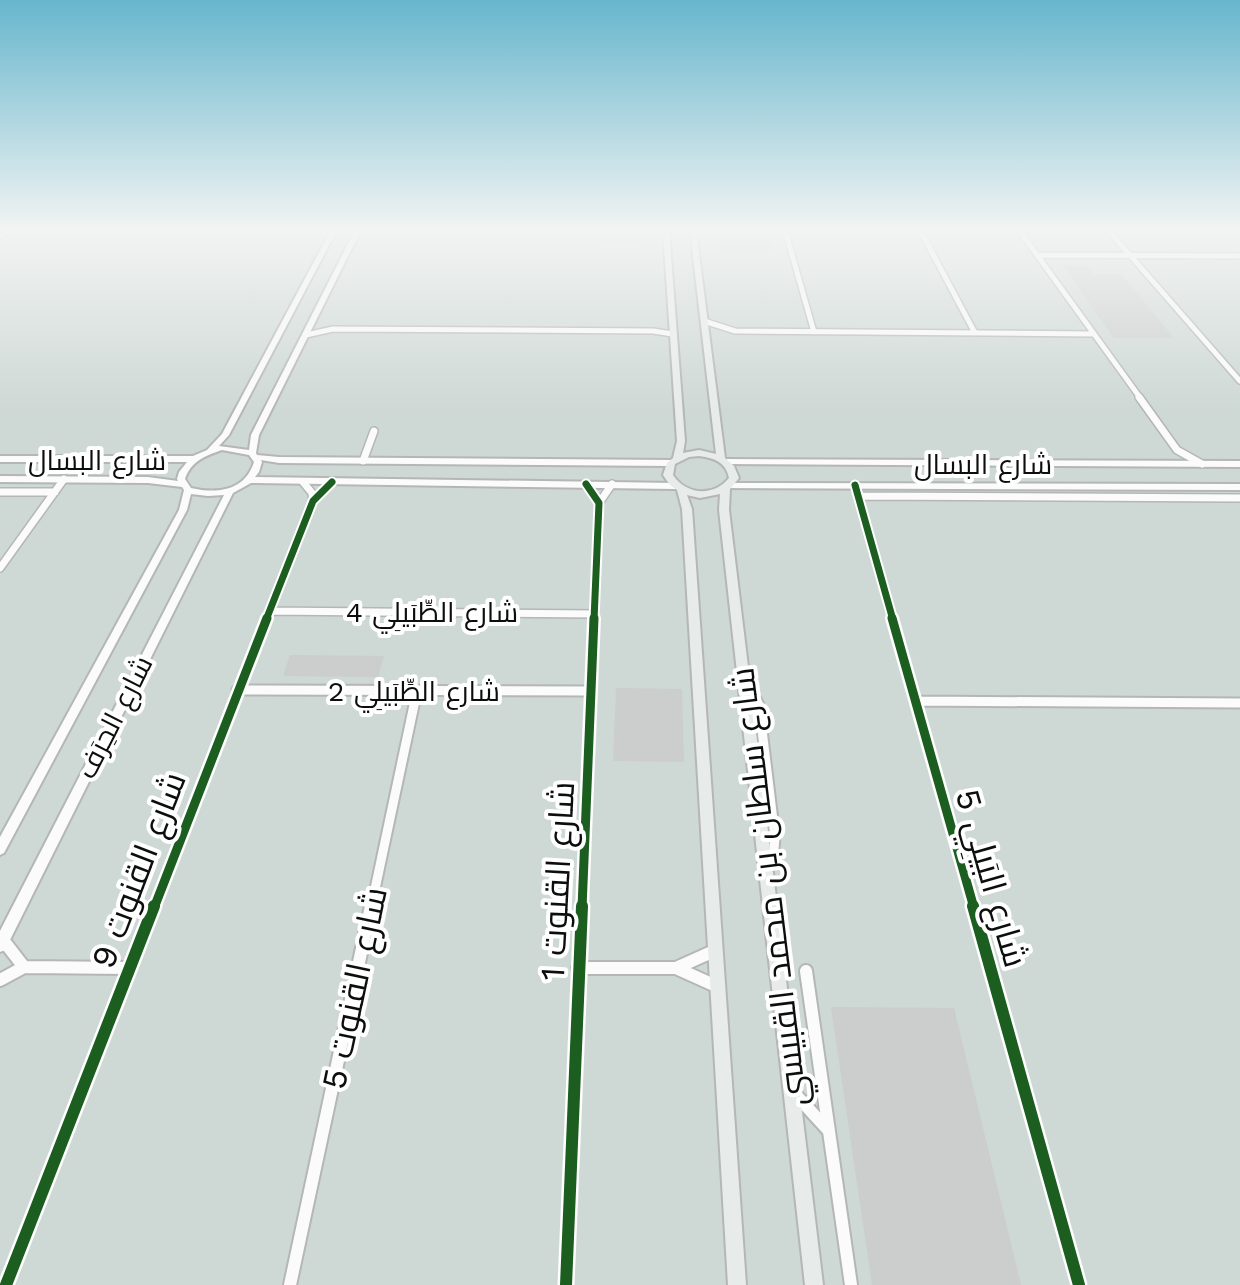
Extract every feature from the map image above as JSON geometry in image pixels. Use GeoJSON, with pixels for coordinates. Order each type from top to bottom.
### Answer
{"type":"FeatureCollection","features":[{"type":"Feature","properties":{"kind":"main road"},"geometry":{"type":"LineString","coordinates":[[670,290],[681,441],[668,475],[678,488],[705,495],[727,488],[734,472],[724,460],[710,340],[700,290]]}},
{"type":"Feature","properties":{"kind":"main road"},"geometry":{"type":"LineString","coordinates":[[674,460],[699,453],[724,460]]}},
{"type":"Feature","properties":{"kind":"main road","name":"شارع سلطان بن محمد القبيسي"},"geometry":{"type":"LineString","coordinates":[[678,488],[687,509],[737,1285]]}},
{"type":"Feature","properties":{"kind":"main road","name":"شارع سلطان بن محمد القبيسي"},"geometry":{"type":"LineString","coordinates":[[727,488],[724,510],[814,1285]]}},
{"type":"Feature","properties":{"kind":"street"},"geometry":{"type":"LineString","coordinates":[[195,459],[210,451],[225,435],[302,290]]}},
{"type":"Feature","properties":{"kind":"street"},"geometry":{"type":"LineString","coordinates":[[230,491],[249,480],[258,468],[254,455],[255,435],[328,290]]}},
{"type":"Feature","properties":{"kind":"street"},"geometry":{"type":"LineString","coordinates":[[802,290],[814,332]]}},
{"type":"Feature","properties":{"kind":"street"},"geometry":{"type":"LineString","coordinates":[[952,290],[975,333]]}},
{"type":"Feature","properties":{"kind":"street"},"geometry":{"type":"LineString","coordinates":[[1062,290],[1177,450],[1202,464]]}},
{"type":"Feature","properties":{"kind":"street"},"geometry":{"type":"LineString","coordinates":[[1160,290],[1240,381]]}},
{"type":"Feature","properties":{"kind":"street"},"geometry":{"type":"LineString","coordinates":[[704,321],[735,331],[1094,334]]}},
{"type":"Feature","properties":{"kind":"street"},"geometry":{"type":"LineString","coordinates":[[312,323],[333,329]]}},
{"type":"Feature","properties":{"kind":"street"},"geometry":{"type":"LineString","coordinates":[[306,335],[333,329],[673,330]]}},
{"type":"Feature","properties":{"kind":"street"},"geometry":{"type":"LineString","coordinates":[[721,334],[735,331]]}},
{"type":"Feature","properties":{"kind":"street"},"geometry":{"type":"LineString","coordinates":[[363,461],[374,431]]}},
{"type":"Feature","properties":{"kind":"street"},"geometry":{"type":"LineString","coordinates":[[210,451],[234,448],[279,460],[674,460]]}},
{"type":"Feature","properties":{"kind":"street"},"geometry":{"type":"LineString","coordinates":[[1169,464],[1177,450]]}},
{"type":"Feature","properties":{"kind":"street","name":"شارع البسال"},"geometry":{"type":"LineString","coordinates":[[0,459],[195,459]]}},
{"type":"Feature","properties":{"kind":"street","name":"شارع الحِرَف"},"geometry":{"type":"LineString","coordinates":[[0,849],[183,510],[185,487],[182,474],[195,459]]}},
{"type":"Feature","properties":{"kind":"street","name":"شارع البسال"},"geometry":{"type":"LineString","coordinates":[[724,460],[1240,464]]}},
{"type":"Feature","properties":{"kind":"street","name":"شارع البسال"},"geometry":{"type":"LineString","coordinates":[[0,479],[148,480],[207,494],[230,491]]}},
{"type":"Feature","properties":{"kind":"street"},"geometry":{"type":"LineString","coordinates":[[1,566],[64,479]]}},
{"type":"Feature","properties":{"kind":"street"},"geometry":{"type":"LineString","coordinates":[[249,480],[612,484],[678,488]]}},
{"type":"Feature","properties":{"kind":"street"},"geometry":{"type":"LineString","coordinates":[[303,482],[312,493],[313,501]]}},
{"type":"Feature","properties":{"kind":"street","name":"شارع القنوت 9"},"geometry":{"type":"LineString","coordinates":[[6,1285],[313,501],[332,482]]}},
{"type":"Feature","properties":{"kind":"street"},"geometry":{"type":"LineString","coordinates":[[586,484],[599,503],[612,484]]}},
{"type":"Feature","properties":{"kind":"street","name":"شارع البسال"},"geometry":{"type":"LineString","coordinates":[[727,488],[856,491],[1240,487]]}},
{"type":"Feature","properties":{"kind":"street","name":"شارع الحِرَف"},"geometry":{"type":"LineString","coordinates":[[1,942],[230,491]]}},
{"type":"Feature","properties":{"kind":"street"},"geometry":{"type":"LineString","coordinates":[[856,491],[1240,498]]}},
{"type":"Feature","properties":{"kind":"street","name":"شارع البَيلِي 5"},"geometry":{"type":"LineString","coordinates":[[856,491],[1079,1285]]}},
{"type":"Feature","properties":{"kind":"street"},"geometry":{"type":"LineString","coordinates":[[0,492],[55,492]]}},
{"type":"Feature","properties":{"kind":"street","name":"شارع القنوت 1"},"geometry":{"type":"LineString","coordinates":[[566,1285],[599,503]]}},
{"type":"Feature","properties":{"kind":"street","name":"شارع الطِّبَيلِي 4"},"geometry":{"type":"LineString","coordinates":[[269,611],[595,614]]}},
{"type":"Feature","properties":{"kind":"street","name":"شارع الطِّبَيلِي 2"},"geometry":{"type":"LineString","coordinates":[[237,690],[591,691]]}},
{"type":"Feature","properties":{"kind":"street","name":"شارع القنوت 5"},"geometry":{"type":"LineString","coordinates":[[290,1285],[417,691]]}},
{"type":"Feature","properties":{"kind":"street"},"geometry":{"type":"LineString","coordinates":[[915,701],[1240,703]]}},
{"type":"Feature","properties":{"kind":"street"},"geometry":{"type":"LineString","coordinates":[[1,942],[24,967]]}},
{"type":"Feature","properties":{"kind":"street"},"geometry":{"type":"LineString","coordinates":[[578,968],[676,968],[714,951]]}},
{"type":"Feature","properties":{"kind":"street"},"geometry":{"type":"LineString","coordinates":[[0,980],[24,967],[128,968]]}},
{"type":"Feature","properties":{"kind":"street"},"geometry":{"type":"LineString","coordinates":[[676,968],[716,986]]}},
{"type":"Feature","properties":{"kind":"street"},"geometry":{"type":"LineString","coordinates":[[806,971],[851,1285]]}},
{"type":"Feature","properties":{"kind":"street"},"geometry":{"type":"LineString","coordinates":[[791,1089],[829,1132]]}},
{"type":"Feature","properties":{"kind":"street"},"geometry":{"type":"LineString","coordinates":[[807,1107],[818,1104],[824,1094]]}},
{"type":"Feature","properties":{"kind":"shaded area"},"geometry":{"type":"Polygon","coordinates":[[[0,290],[1240,290],[1240,1285],[0,1285],[0,290]]]}},
{"type":"Feature","properties":{"kind":"building"},"geometry":{"type":"Polygon","coordinates":[[[1080,290],[1134,290],[1174,338],[1114,338],[1080,290]]]}},
{"type":"Feature","properties":{"kind":"building"},"geometry":{"type":"Polygon","coordinates":[[[290,655],[384,656],[378,677],[283,676],[290,655]]]}},
{"type":"Feature","properties":{"kind":"building"},"geometry":{"type":"Polygon","coordinates":[[[616,688],[682,689],[684,762],[613,761],[616,688]]]}},
{"type":"Feature","properties":{"kind":"building"},"geometry":{"type":"Polygon","coordinates":[[[831,1007],[954,1008],[1021,1285],[872,1285],[831,1007]]]}},
{"type":"Feature","properties":{"kind":"cycle path"},"geometry":{"type":"LineString","coordinates":[[6,1285],[313,501],[332,482]]}},
{"type":"Feature","properties":{"kind":"cycle path"},"geometry":{"type":"LineString","coordinates":[[566,1285],[599,503],[586,484]]}},
{"type":"Feature","properties":{"kind":"cycle path"},"geometry":{"type":"LineString","coordinates":[[855,485],[1079,1285]]}}]}
